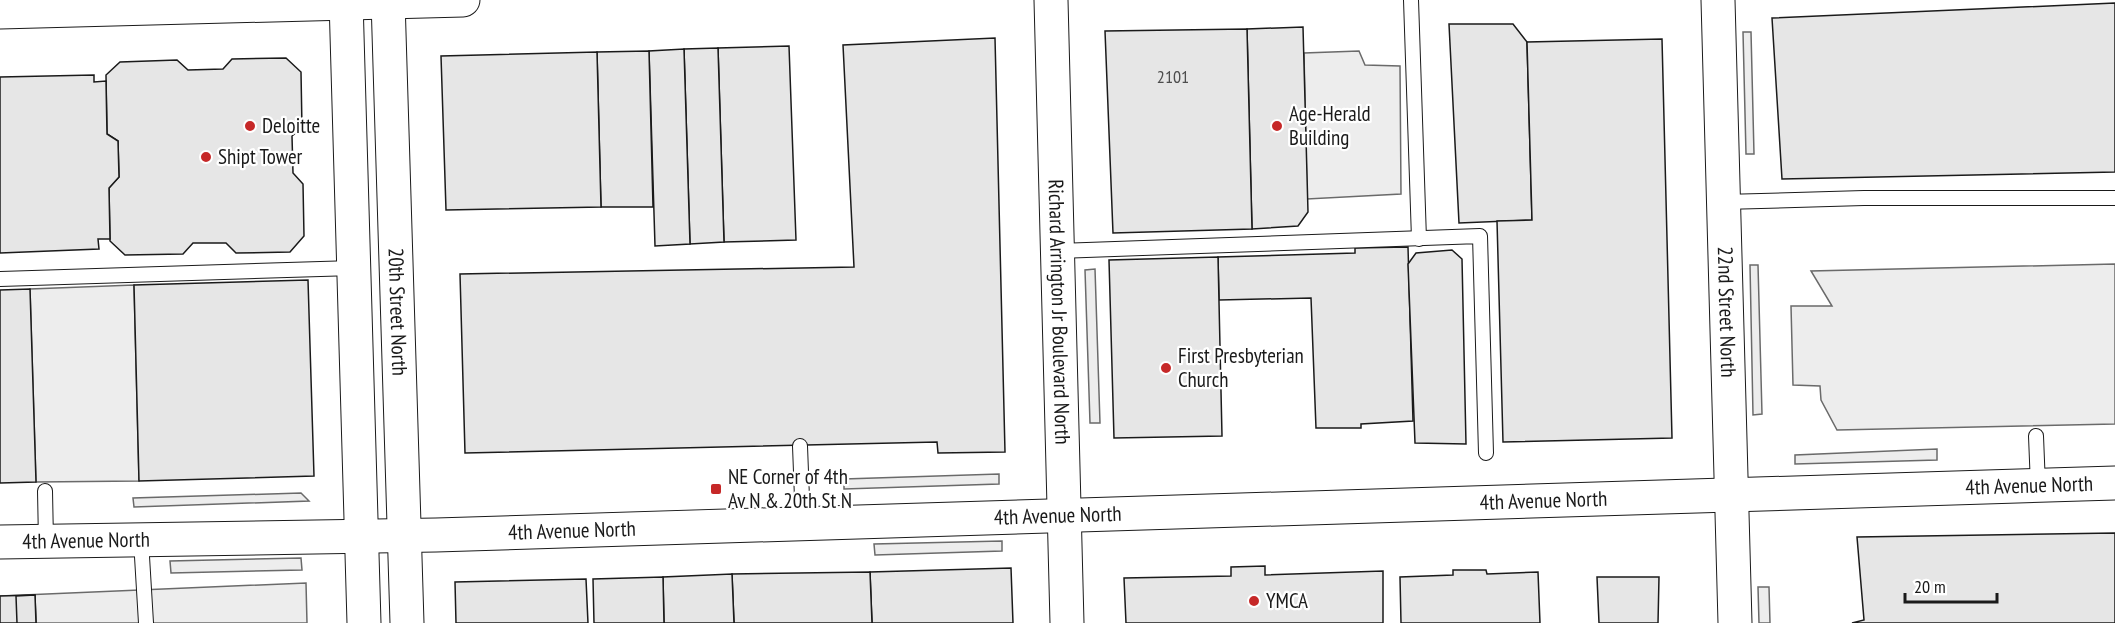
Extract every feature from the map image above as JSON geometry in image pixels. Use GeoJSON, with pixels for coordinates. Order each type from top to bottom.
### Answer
{"type":"FeatureCollection","features":[{"type":"Feature","properties":{"kind":"main road"},"geometry":{"type":"LineString","coordinates":[[0,12],[463,0]]}},
{"type":"Feature","properties":{"kind":"main road","name":"Richard Arrington Jr Boulevard North"},"geometry":{"type":"LineString","coordinates":[[1051,0],[1067,623]]}},
{"type":"Feature","properties":{"kind":"main road","name":"22nd Street North"},"geometry":{"type":"LineString","coordinates":[[1718,0],[1735,623]]}},
{"type":"Feature","properties":{"kind":"main road","name":"20th Street North"},"geometry":{"type":"LineString","coordinates":[[388,1],[406,623]]}},
{"type":"Feature","properties":{"kind":"main road","name":"20th Street North"},"geometry":{"type":"LineString","coordinates":[[346,2],[364,623]]}},
{"type":"Feature","properties":{"kind":"main road","name":"4th Avenue North"},"geometry":{"type":"LineString","coordinates":[[0,542],[361,536],[803,524],[2115,483]]}},
{"type":"Feature","properties":{"kind":"lane"},"geometry":{"type":"LineString","coordinates":[[1411,0],[1419,239]]}},
{"type":"Feature","properties":{"kind":"lane"},"geometry":{"type":"LineString","coordinates":[[1723,202],[1864,198],[2115,198]]}},
{"type":"Feature","properties":{"kind":"lane"},"geometry":{"type":"LineString","coordinates":[[1058,251],[1480,236],[1486,453]]}},
{"type":"Feature","properties":{"kind":"lane"},"geometry":{"type":"LineString","coordinates":[[0,279],[354,268]]}},
{"type":"Feature","properties":{"kind":"lane"},"geometry":{"type":"LineString","coordinates":[[2036,436],[2038,486]]}},
{"type":"Feature","properties":{"kind":"lane"},"geometry":{"type":"LineString","coordinates":[[800,446],[803,524]]}},
{"type":"Feature","properties":{"kind":"lane"},"geometry":{"type":"LineString","coordinates":[[45,491],[46,542]]}},
{"type":"Feature","properties":{"kind":"lane"},"geometry":{"type":"LineString","coordinates":[[141,540],[146,623]]}},
{"type":"Feature","properties":{"kind":"shaded area"},"geometry":{"type":"Polygon","coordinates":[[[1743,32],[1751,32],[1754,154],[1746,154],[1743,32]]]}},
{"type":"Feature","properties":{"kind":"shaded area"},"geometry":{"type":"Polygon","coordinates":[[[1359,51],[1365,65],[1400,66],[1401,194],[1307,199],[1304,53],[1359,51]]]}},
{"type":"Feature","properties":{"kind":"shaded area"},"geometry":{"type":"Polygon","coordinates":[[[2115,264],[2115,424],[1837,430],[1821,400],[1820,386],[1793,385],[1791,306],[1832,306],[1811,271],[2115,264]]]}},
{"type":"Feature","properties":{"kind":"shaded area"},"geometry":{"type":"Polygon","coordinates":[[[1750,265],[1758,265],[1762,414],[1753,415],[1750,265]]]}},
{"type":"Feature","properties":{"kind":"shaded area"},"geometry":{"type":"Polygon","coordinates":[[[1095,269],[1100,423],[1090,423],[1085,270],[1095,269]]]}},
{"type":"Feature","properties":{"kind":"shaded area"},"geometry":{"type":"Polygon","coordinates":[[[134,285],[139,481],[36,482],[30,289],[134,285]]]}},
{"type":"Feature","properties":{"kind":"shaded area"},"geometry":{"type":"Polygon","coordinates":[[[1937,449],[1937,460],[1795,464],[1795,455],[1937,449]]]}},
{"type":"Feature","properties":{"kind":"shaded area"},"geometry":{"type":"Polygon","coordinates":[[[999,474],[999,484],[844,489],[844,479],[999,474]]]}},
{"type":"Feature","properties":{"kind":"shaded area"},"geometry":{"type":"Polygon","coordinates":[[[301,493],[309,501],[134,507],[133,498],[301,493]]]}},
{"type":"Feature","properties":{"kind":"shaded area"},"geometry":{"type":"Polygon","coordinates":[[[1002,541],[1002,551],[875,555],[874,544],[1002,541]]]}},
{"type":"Feature","properties":{"kind":"shaded area"},"geometry":{"type":"Polygon","coordinates":[[[301,558],[302,570],[171,573],[170,561],[301,558]]]}},
{"type":"Feature","properties":{"kind":"shaded area"},"geometry":{"type":"Polygon","coordinates":[[[306,583],[307,623],[0,623],[0,596],[306,583]]]}},
{"type":"Feature","properties":{"kind":"shaded area"},"geometry":{"type":"Polygon","coordinates":[[[1758,587],[1769,587],[1770,623],[1759,623],[1758,587]]]}},
{"type":"Feature","properties":{"kind":"building"},"geometry":{"type":"Polygon","coordinates":[[[2115,3],[2115,172],[1782,179],[1772,18],[2115,3]]]}},
{"type":"Feature","properties":{"kind":"building"},"geometry":{"type":"Polygon","coordinates":[[[1449,24],[1513,24],[1527,42],[1532,220],[1459,223],[1449,24]]]}},
{"type":"Feature","properties":{"kind":"building","name":"Age-Herald Building"},"geometry":{"type":"Polygon","coordinates":[[[1303,27],[1308,212],[1298,226],[1252,229],[1247,29],[1303,27]]]}},
{"type":"Feature","properties":{"kind":"building"},"geometry":{"type":"Polygon","coordinates":[[[1247,29],[1252,229],[1113,233],[1105,31],[1247,29]]]}},
{"type":"Feature","properties":{"kind":"building"},"geometry":{"type":"Polygon","coordinates":[[[995,38],[1005,452],[938,453],[937,442],[465,453],[460,274],[854,267],[843,45],[995,38]]]}},
{"type":"Feature","properties":{"kind":"building"},"geometry":{"type":"Polygon","coordinates":[[[1662,39],[1672,438],[1503,442],[1497,221],[1532,220],[1527,42],[1662,39]]]}},
{"type":"Feature","properties":{"kind":"building"},"geometry":{"type":"Polygon","coordinates":[[[789,46],[796,240],[724,242],[718,48],[789,46]]]}},
{"type":"Feature","properties":{"kind":"building"},"geometry":{"type":"Polygon","coordinates":[[[718,48],[724,242],[690,244],[684,49],[718,48]]]}},
{"type":"Feature","properties":{"kind":"building"},"geometry":{"type":"Polygon","coordinates":[[[684,49],[690,244],[655,246],[649,51],[684,49]]]}},
{"type":"Feature","properties":{"kind":"building"},"geometry":{"type":"Polygon","coordinates":[[[649,51],[653,207],[601,207],[597,52],[649,51]]]}},
{"type":"Feature","properties":{"kind":"building"},"geometry":{"type":"Polygon","coordinates":[[[597,52],[601,207],[446,210],[441,56],[597,52]]]}},
{"type":"Feature","properties":{"kind":"building","name":"Shipt Tower"},"geometry":{"type":"Polygon","coordinates":[[[286,58],[301,72],[302,128],[292,136],[293,173],[303,184],[304,236],[290,252],[236,253],[226,243],[193,243],[183,254],[125,255],[110,241],[109,188],[119,177],[118,141],[107,134],[106,75],[120,62],[177,60],[188,70],[223,69],[232,59],[286,58]]]}},
{"type":"Feature","properties":{"kind":"building"},"geometry":{"type":"Polygon","coordinates":[[[94,75],[94,82],[106,81],[107,134],[118,141],[119,177],[109,188],[110,239],[98,239],[99,249],[0,253],[0,77],[94,75]]]}},
{"type":"Feature","properties":{"kind":"building"},"geometry":{"type":"Polygon","coordinates":[[[1408,247],[1413,421],[1361,424],[1361,428],[1316,428],[1311,298],[1219,300],[1218,257],[1355,253],[1355,248],[1408,247]]]}},
{"type":"Feature","properties":{"kind":"building"},"geometry":{"type":"Polygon","coordinates":[[[1452,250],[1462,259],[1466,444],[1415,443],[1408,264],[1416,253],[1452,250]]]}},
{"type":"Feature","properties":{"kind":"building","name":"First Presbyterian Church"},"geometry":{"type":"Polygon","coordinates":[[[1218,257],[1222,436],[1114,438],[1109,260],[1218,257]]]}},
{"type":"Feature","properties":{"kind":"building"},"geometry":{"type":"Polygon","coordinates":[[[308,280],[314,476],[139,481],[134,285],[308,280]]]}},
{"type":"Feature","properties":{"kind":"building"},"geometry":{"type":"Polygon","coordinates":[[[30,289],[36,482],[0,483],[0,290],[30,289]]]}},
{"type":"Feature","properties":{"kind":"building"},"geometry":{"type":"Polygon","coordinates":[[[2115,533],[2115,623],[1852,623],[1864,620],[1857,537],[2115,533]]]}},
{"type":"Feature","properties":{"kind":"building","name":"YMCA"},"geometry":{"type":"Polygon","coordinates":[[[1265,566],[1265,575],[1383,571],[1383,623],[1126,623],[1124,578],[1231,576],[1231,567],[1265,566]]]}},
{"type":"Feature","properties":{"kind":"building"},"geometry":{"type":"Polygon","coordinates":[[[1011,568],[1013,623],[872,623],[870,572],[1011,568]]]}},
{"type":"Feature","properties":{"kind":"building"},"geometry":{"type":"Polygon","coordinates":[[[1453,570],[1486,570],[1487,574],[1538,572],[1540,623],[1401,623],[1400,577],[1453,575],[1453,570]]]}},
{"type":"Feature","properties":{"kind":"building"},"geometry":{"type":"Polygon","coordinates":[[[870,572],[872,623],[734,623],[732,574],[870,572]]]}},
{"type":"Feature","properties":{"kind":"building"},"geometry":{"type":"Polygon","coordinates":[[[732,574],[734,623],[664,623],[663,577],[732,574]]]}},
{"type":"Feature","properties":{"kind":"building"},"geometry":{"type":"Polygon","coordinates":[[[663,577],[664,623],[594,623],[593,579],[663,577]]]}},
{"type":"Feature","properties":{"kind":"building"},"geometry":{"type":"Polygon","coordinates":[[[1597,577],[1659,577],[1658,623],[1599,623],[1597,577]]]}},
{"type":"Feature","properties":{"kind":"building"},"geometry":{"type":"Polygon","coordinates":[[[586,579],[588,623],[456,623],[455,582],[586,579]]]}},
{"type":"Feature","properties":{"kind":"building"},"geometry":{"type":"Polygon","coordinates":[[[35,595],[36,623],[0,623],[0,596],[35,595]]]}},
{"type":"Feature","properties":{"kind":"building"},"geometry":{"type":"Polygon","coordinates":[[[35,595],[36,623],[17,623],[16,596],[35,595]]]}},
{"type":"Feature","properties":{"kind":"place","name":"Deloitte"},"geometry":{"type":"Point","coordinates":[250,126]}},
{"type":"Feature","properties":{"kind":"place","name":"Age-Herald Building"},"geometry":{"type":"Point","coordinates":[1277,126]}},
{"type":"Feature","properties":{"kind":"place","name":"Shipt Tower"},"geometry":{"type":"Point","coordinates":[206,157]}},
{"type":"Feature","properties":{"kind":"place","name":"First Presbyterian Church"},"geometry":{"type":"Point","coordinates":[1166,368]}},
{"type":"Feature","properties":{"kind":"place","name":"NE Corner of 4th Av N & 20th St N"},"geometry":{"type":"Point","coordinates":[716,489]}},
{"type":"Feature","properties":{"kind":"place","name":"YMCA"},"geometry":{"type":"Point","coordinates":[1254,601]}}]}
